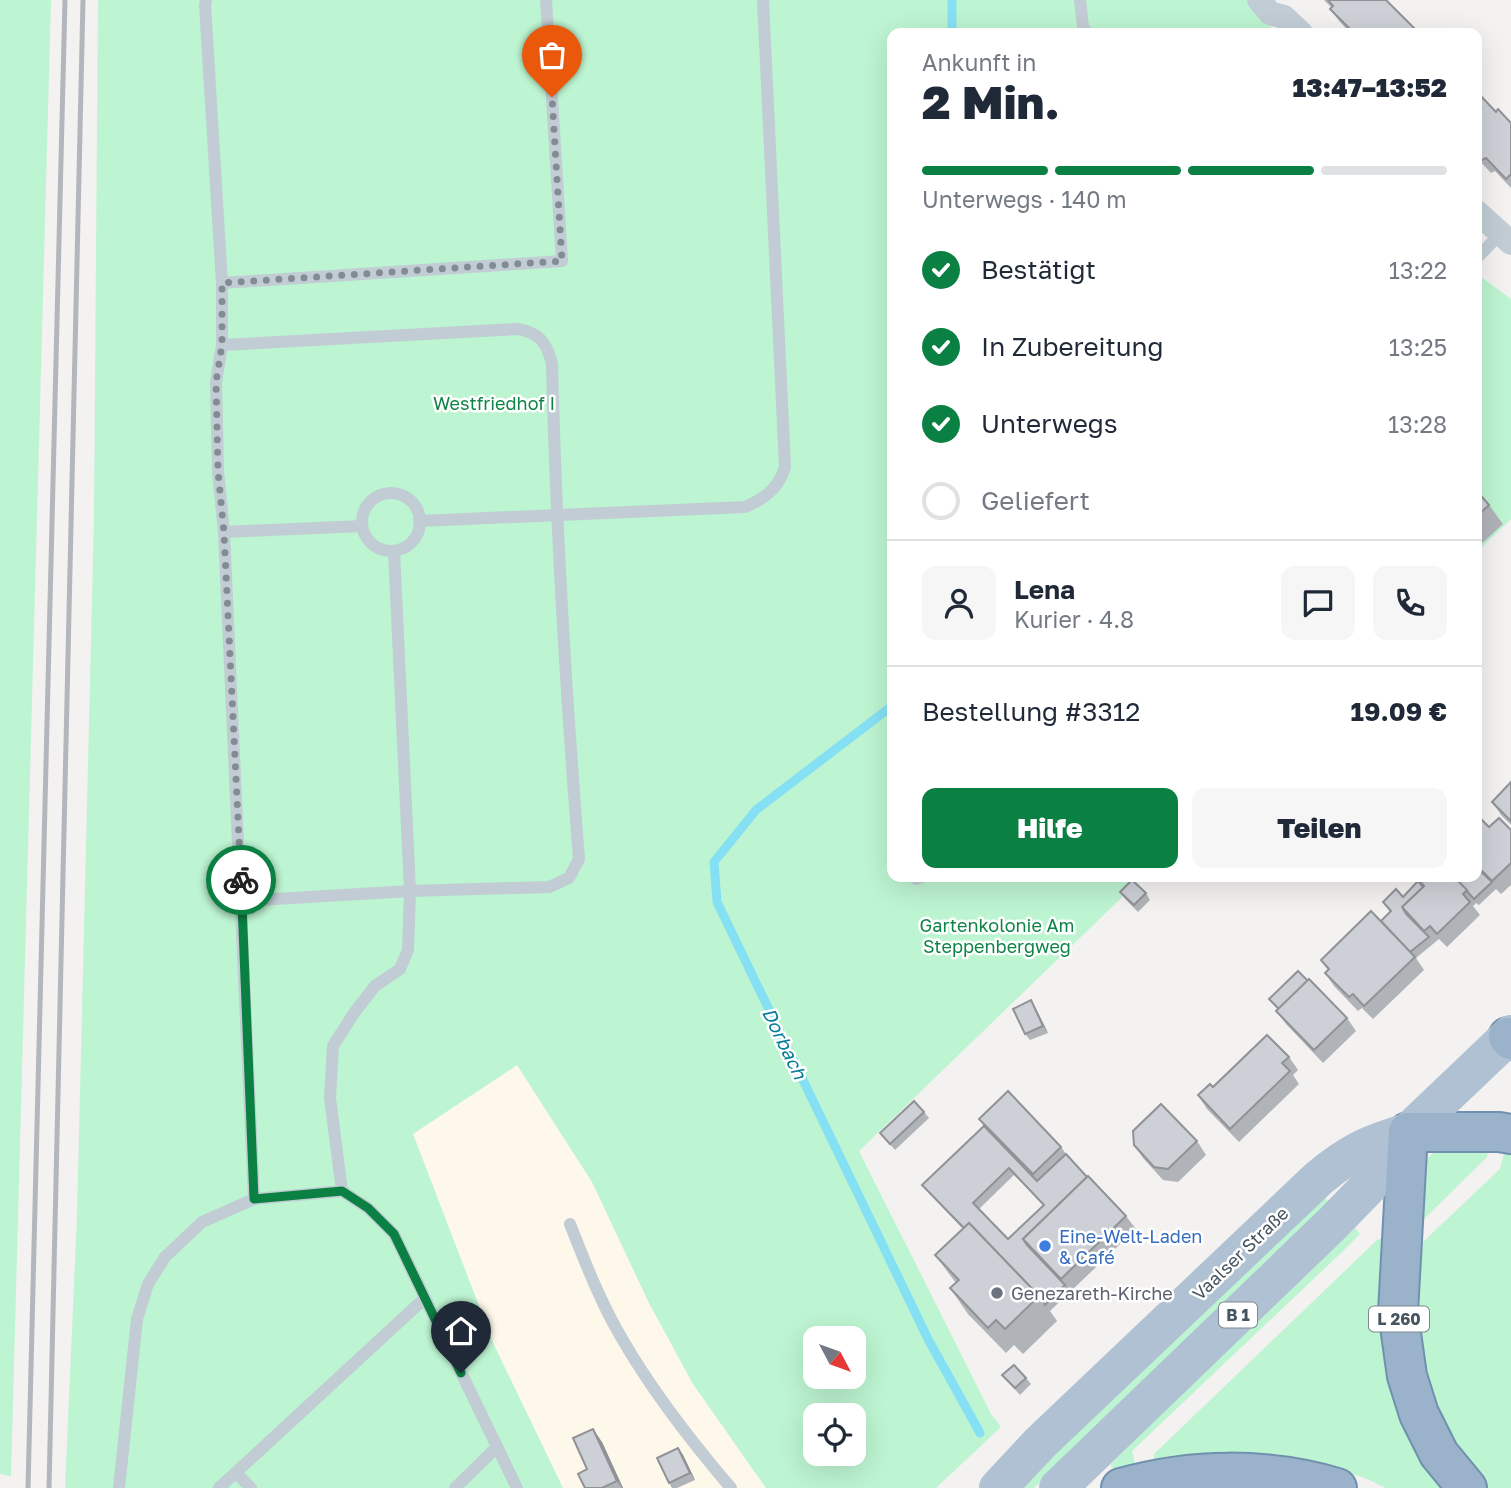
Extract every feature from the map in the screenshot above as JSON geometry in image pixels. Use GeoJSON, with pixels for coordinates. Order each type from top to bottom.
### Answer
{"type":"FeatureCollection","features":[{"type":"Feature","properties":{"kind":"highway"},"geometry":{"type":"LineString","coordinates":[[1408,1132],[1511,1134]]}},
{"type":"Feature","properties":{"kind":"highway","name":"L 260"},"geometry":{"type":"LineString","coordinates":[[1408,1132],[1398,1312],[1407,1376],[1419,1414],[1439,1454],[1467,1488]]}},
{"type":"Feature","properties":{"kind":"highway"},"geometry":{"type":"LineString","coordinates":[[1121,1488],[1186,1474],[1225,1472],[1301,1479],[1337,1488]]}},
{"type":"Feature","properties":{"kind":"main road","name":"Vaalser Straße"},"geometry":{"type":"LineString","coordinates":[[1058,1488],[1332,1224],[1368,1187],[1408,1132],[1510,1037]]}},
{"type":"Feature","properties":{"kind":"main road","name":"Vaalser Straße"},"geometry":{"type":"LineString","coordinates":[[998,1488],[1040,1443],[1342,1158],[1377,1140],[1408,1132]]}},
{"type":"Feature","properties":{"kind":"street"},"geometry":{"type":"LineString","coordinates":[[1259,0],[1270,13],[1284,18],[1295,28]]}},
{"type":"Feature","properties":{"kind":"street"},"geometry":{"type":"LineString","coordinates":[[1482,217],[1505,238]]}},
{"type":"Feature","properties":{"kind":"lane"},"geometry":{"type":"LineString","coordinates":[[206,0],[222,283],[222,345],[216,382],[218,471],[224,533],[254,1199]]}},
{"type":"Feature","properties":{"kind":"lane"},"geometry":{"type":"LineString","coordinates":[[222,283],[562,261],[546,0]]}},
{"type":"Feature","properties":{"kind":"lane"},"geometry":{"type":"LineString","coordinates":[[419,521],[744,507],[760,501],[782,479],[785,467],[763,0]]}},
{"type":"Feature","properties":{"kind":"lane"},"geometry":{"type":"LineString","coordinates":[[1080,0],[1085,28]]}},
{"type":"Feature","properties":{"kind":"lane"},"geometry":{"type":"LineString","coordinates":[[1482,254],[1505,238]]}},
{"type":"Feature","properties":{"kind":"lane"},"geometry":{"type":"LineString","coordinates":[[222,345],[517,329],[540,337],[548,349],[552,364],[556,516],[566,697],[579,859],[569,878],[549,887],[410,891],[242,901]]}},
{"type":"Feature","properties":{"kind":"lane"},"geometry":{"type":"LineString","coordinates":[[389,494],[406,498],[413,504],[419,521],[415,537],[410,544],[394,551],[377,548],[370,542],[362,526],[366,508],[379,496],[389,494]]}},
{"type":"Feature","properties":{"kind":"lane"},"geometry":{"type":"LineString","coordinates":[[224,533],[362,526]]}},
{"type":"Feature","properties":{"kind":"lane"},"geometry":{"type":"LineString","coordinates":[[342,1191],[330,1098],[333,1046],[375,986],[400,969],[408,950],[410,891],[394,551]]}},
{"type":"Feature","properties":{"kind":"lane"},"geometry":{"type":"LineString","coordinates":[[119,1488],[136,1319],[148,1284],[165,1257],[202,1222],[254,1199],[342,1191],[368,1208],[394,1234],[517,1488]]}},
{"type":"Feature","properties":{"kind":"lane"},"geometry":{"type":"LineString","coordinates":[[570,1224],[588,1270],[625,1344],[673,1417],[731,1488]]}},
{"type":"Feature","properties":{"kind":"lane"},"geometry":{"type":"LineString","coordinates":[[219,1488],[425,1298]]}},
{"type":"Feature","properties":{"kind":"lane"},"geometry":{"type":"LineString","coordinates":[[455,1488],[496,1448]]}},
{"type":"Feature","properties":{"kind":"lane"},"geometry":{"type":"LineString","coordinates":[[236,1473],[251,1488]]}},
{"type":"Feature","properties":{"kind":"shaded area"},"geometry":{"type":"Polygon","coordinates":[[[517,1065],[592,1182],[649,1303],[693,1384],[766,1488],[563,1488],[494,1345],[413,1134],[517,1065]]]}},
{"type":"Feature","properties":{"kind":"green space"},"geometry":{"type":"Polygon","coordinates":[[[0,0],[51,0],[11,1476],[0,1474],[0,0]]]}},
{"type":"Feature","properties":{"kind":"green space","name":"Westfriedhof I"},"geometry":{"type":"Polygon","coordinates":[[[98,0],[1246,0],[1272,28],[887,28],[887,882],[1138,882],[859,1151],[991,1414],[1001,1427],[936,1488],[766,1488],[693,1384],[649,1303],[592,1182],[517,1065],[413,1134],[494,1345],[563,1488],[65,1488],[77,1217],[94,517],[98,0]]]}},
{"type":"Feature","properties":{"kind":"green space"},"geometry":{"type":"Polygon","coordinates":[[[1482,278],[1511,299],[1511,519],[1482,547],[1482,278]]]}},
{"type":"Feature","properties":{"kind":"green space"},"geometry":{"type":"Polygon","coordinates":[[[1488,1150],[1487,1157],[1421,1222],[1418,1168],[1435,1151],[1488,1150]]]}},
{"type":"Feature","properties":{"kind":"green space"},"geometry":{"type":"Polygon","coordinates":[[[1504,1153],[1511,1155],[1511,1488],[1482,1488],[1447,1448],[1415,1360],[1413,1242],[1423,1242],[1500,1169],[1504,1153]]]}},
{"type":"Feature","properties":{"kind":"green space"},"geometry":{"type":"Polygon","coordinates":[[[1324,1197],[1331,1205],[1034,1488],[1017,1488],[1324,1197]]]}},
{"type":"Feature","properties":{"kind":"green space"},"geometry":{"type":"Polygon","coordinates":[[[1355,1228],[1360,1234],[1342,1252],[1132,1451],[1136,1467],[1116,1470],[1111,1467],[1207,1368],[1355,1228]]]}},
{"type":"Feature","properties":{"kind":"green space"},"geometry":{"type":"Polygon","coordinates":[[[1386,1237],[1426,1468],[1441,1488],[1386,1488],[1365,1478],[1318,1463],[1276,1454],[1210,1454],[1154,1461],[1154,1454],[1377,1240],[1386,1237]]]}},
{"type":"Feature","properties":{"kind":"building"},"geometry":{"type":"Polygon","coordinates":[[[1328,0],[1386,0],[1414,28],[1349,28],[1330,9],[1333,6],[1328,0]]]}},
{"type":"Feature","properties":{"kind":"building"},"geometry":{"type":"Polygon","coordinates":[[[1482,97],[1511,123],[1511,174],[1506,179],[1486,158],[1482,160],[1482,97]]]}},
{"type":"Feature","properties":{"kind":"building"},"geometry":{"type":"Polygon","coordinates":[[[1482,497],[1489,505],[1482,511],[1482,497]]]}},
{"type":"Feature","properties":{"kind":"building"},"geometry":{"type":"Polygon","coordinates":[[[1511,782],[1511,821],[1492,802],[1511,782]]]}},
{"type":"Feature","properties":{"kind":"building"},"geometry":{"type":"Polygon","coordinates":[[[1499,818],[1511,830],[1511,863],[1492,881],[1482,871],[1482,820],[1489,827],[1499,818]]]}},
{"type":"Feature","properties":{"kind":"building"},"geometry":{"type":"Polygon","coordinates":[[[1482,873],[1492,882],[1474,899],[1459,882],[1482,882],[1482,873]]]}},
{"type":"Feature","properties":{"kind":"building"},"geometry":{"type":"Polygon","coordinates":[[[1130,882],[1134,882],[1146,893],[1134,905],[1120,892],[1130,882]]]}},
{"type":"Feature","properties":{"kind":"building"},"geometry":{"type":"Polygon","coordinates":[[[1417,882],[1423,887],[1402,907],[1429,937],[1410,952],[1381,921],[1391,911],[1383,902],[1396,889],[1403,897],[1417,882]]]}},
{"type":"Feature","properties":{"kind":"building"},"geometry":{"type":"Polygon","coordinates":[[[1420,882],[1459,882],[1467,890],[1463,894],[1470,902],[1437,934],[1430,926],[1424,931],[1402,907],[1424,886],[1420,882]]]}},
{"type":"Feature","properties":{"kind":"building"},"geometry":{"type":"Polygon","coordinates":[[[1371,911],[1415,957],[1364,1006],[1353,994],[1349,997],[1325,973],[1329,969],[1321,960],[1371,911]]]}},
{"type":"Feature","properties":{"kind":"building"},"geometry":{"type":"Polygon","coordinates":[[[1298,971],[1308,981],[1279,1009],[1269,999],[1298,971]]]}},
{"type":"Feature","properties":{"kind":"building"},"geometry":{"type":"Polygon","coordinates":[[[1309,979],[1347,1018],[1314,1050],[1276,1011],[1309,979]]]}},
{"type":"Feature","properties":{"kind":"building"},"geometry":{"type":"Polygon","coordinates":[[[1031,1000],[1043,1026],[1025,1034],[1013,1009],[1031,1000]]]}},
{"type":"Feature","properties":{"kind":"building"},"geometry":{"type":"Polygon","coordinates":[[[1267,1035],[1289,1057],[1282,1063],[1290,1071],[1230,1129],[1198,1095],[1210,1084],[1213,1087],[1267,1035]]]}},
{"type":"Feature","properties":{"kind":"building"},"geometry":{"type":"Polygon","coordinates":[[[1008,1091],[1061,1147],[1033,1174],[979,1119],[1008,1091]]]}},
{"type":"Feature","properties":{"kind":"building"},"geometry":{"type":"Polygon","coordinates":[[[914,1101],[924,1112],[890,1144],[880,1133],[914,1101]]]}},
{"type":"Feature","properties":{"kind":"building"},"geometry":{"type":"Polygon","coordinates":[[[1161,1104],[1197,1141],[1168,1169],[1154,1167],[1134,1145],[1133,1131],[1161,1104]]]}},
{"type":"Feature","properties":{"kind":"building"},"geometry":{"type":"Polygon","coordinates":[[[984,1126],[1037,1181],[1066,1154],[1087,1177],[1023,1239],[1065,1285],[1045,1305],[969,1223],[964,1228],[922,1185],[984,1126]],[[1009,1168],[973,1203],[1008,1239],[1044,1205],[1009,1168]]]}},
{"type":"Feature","properties":{"kind":"building"},"geometry":{"type":"Polygon","coordinates":[[[1088,1176],[1126,1216],[1061,1279],[1023,1239],[1088,1176]]]}},
{"type":"Feature","properties":{"kind":"building","name":"Genezareth-Kirche"},"geometry":{"type":"Polygon","coordinates":[[[969,1223],[1039,1296],[1005,1329],[996,1320],[988,1328],[950,1288],[959,1280],[935,1255],[969,1223]]]}},
{"type":"Feature","properties":{"kind":"building"},"geometry":{"type":"Polygon","coordinates":[[[1014,1365],[1026,1378],[1015,1388],[1002,1375],[1014,1365]]]}},
{"type":"Feature","properties":{"kind":"building"},"geometry":{"type":"Polygon","coordinates":[[[593,1429],[617,1481],[602,1488],[585,1488],[578,1474],[587,1469],[573,1438],[593,1429]]]}},
{"type":"Feature","properties":{"kind":"building"},"geometry":{"type":"Polygon","coordinates":[[[678,1448],[690,1473],[669,1483],[657,1458],[678,1448]]]}},
{"type":"Feature","properties":{"kind":"waterway","name":"Dorbach"},"geometry":{"type":"LineString","coordinates":[[952,0],[952,28]]}},
{"type":"Feature","properties":{"kind":"waterway","name":"Dorbach"},"geometry":{"type":"LineString","coordinates":[[887,710],[756,810],[714,862],[717,902],[928,1339],[980,1433]]}},
{"type":"Feature","properties":{"kind":"railway"},"geometry":{"type":"LineString","coordinates":[[28,1488],[65,0]]}},
{"type":"Feature","properties":{"kind":"railway"},"geometry":{"type":"LineString","coordinates":[[49,1488],[83,0]]}},
{"type":"Feature","properties":{"kind":"way so far"},"geometry":{"type":"LineString","coordinates":[[241,880],[224,533],[218,471],[216,382],[222,345],[222,283],[562,261],[552,97]]}},
{"type":"Feature","properties":{"kind":"place","name":"Eine-Welt-Laden & Café"},"geometry":{"type":"Point","coordinates":[1045,1246]}},
{"type":"Feature","properties":{"kind":"place","name":"Genezareth-Kirche"},"geometry":{"type":"Point","coordinates":[997,1293]}},
{"type":"Feature","properties":{"kind":"route"},"geometry":{"type":"LineString","coordinates":[[241,880],[254,1199],[342,1191],[368,1208],[394,1234],[461,1373]]}},
{"type":"Feature","properties":{"kind":"park label","name":"Gartenkolonie Am Steppenbergweg"},"geometry":{"type":"Point","coordinates":[997,935]}}]}
